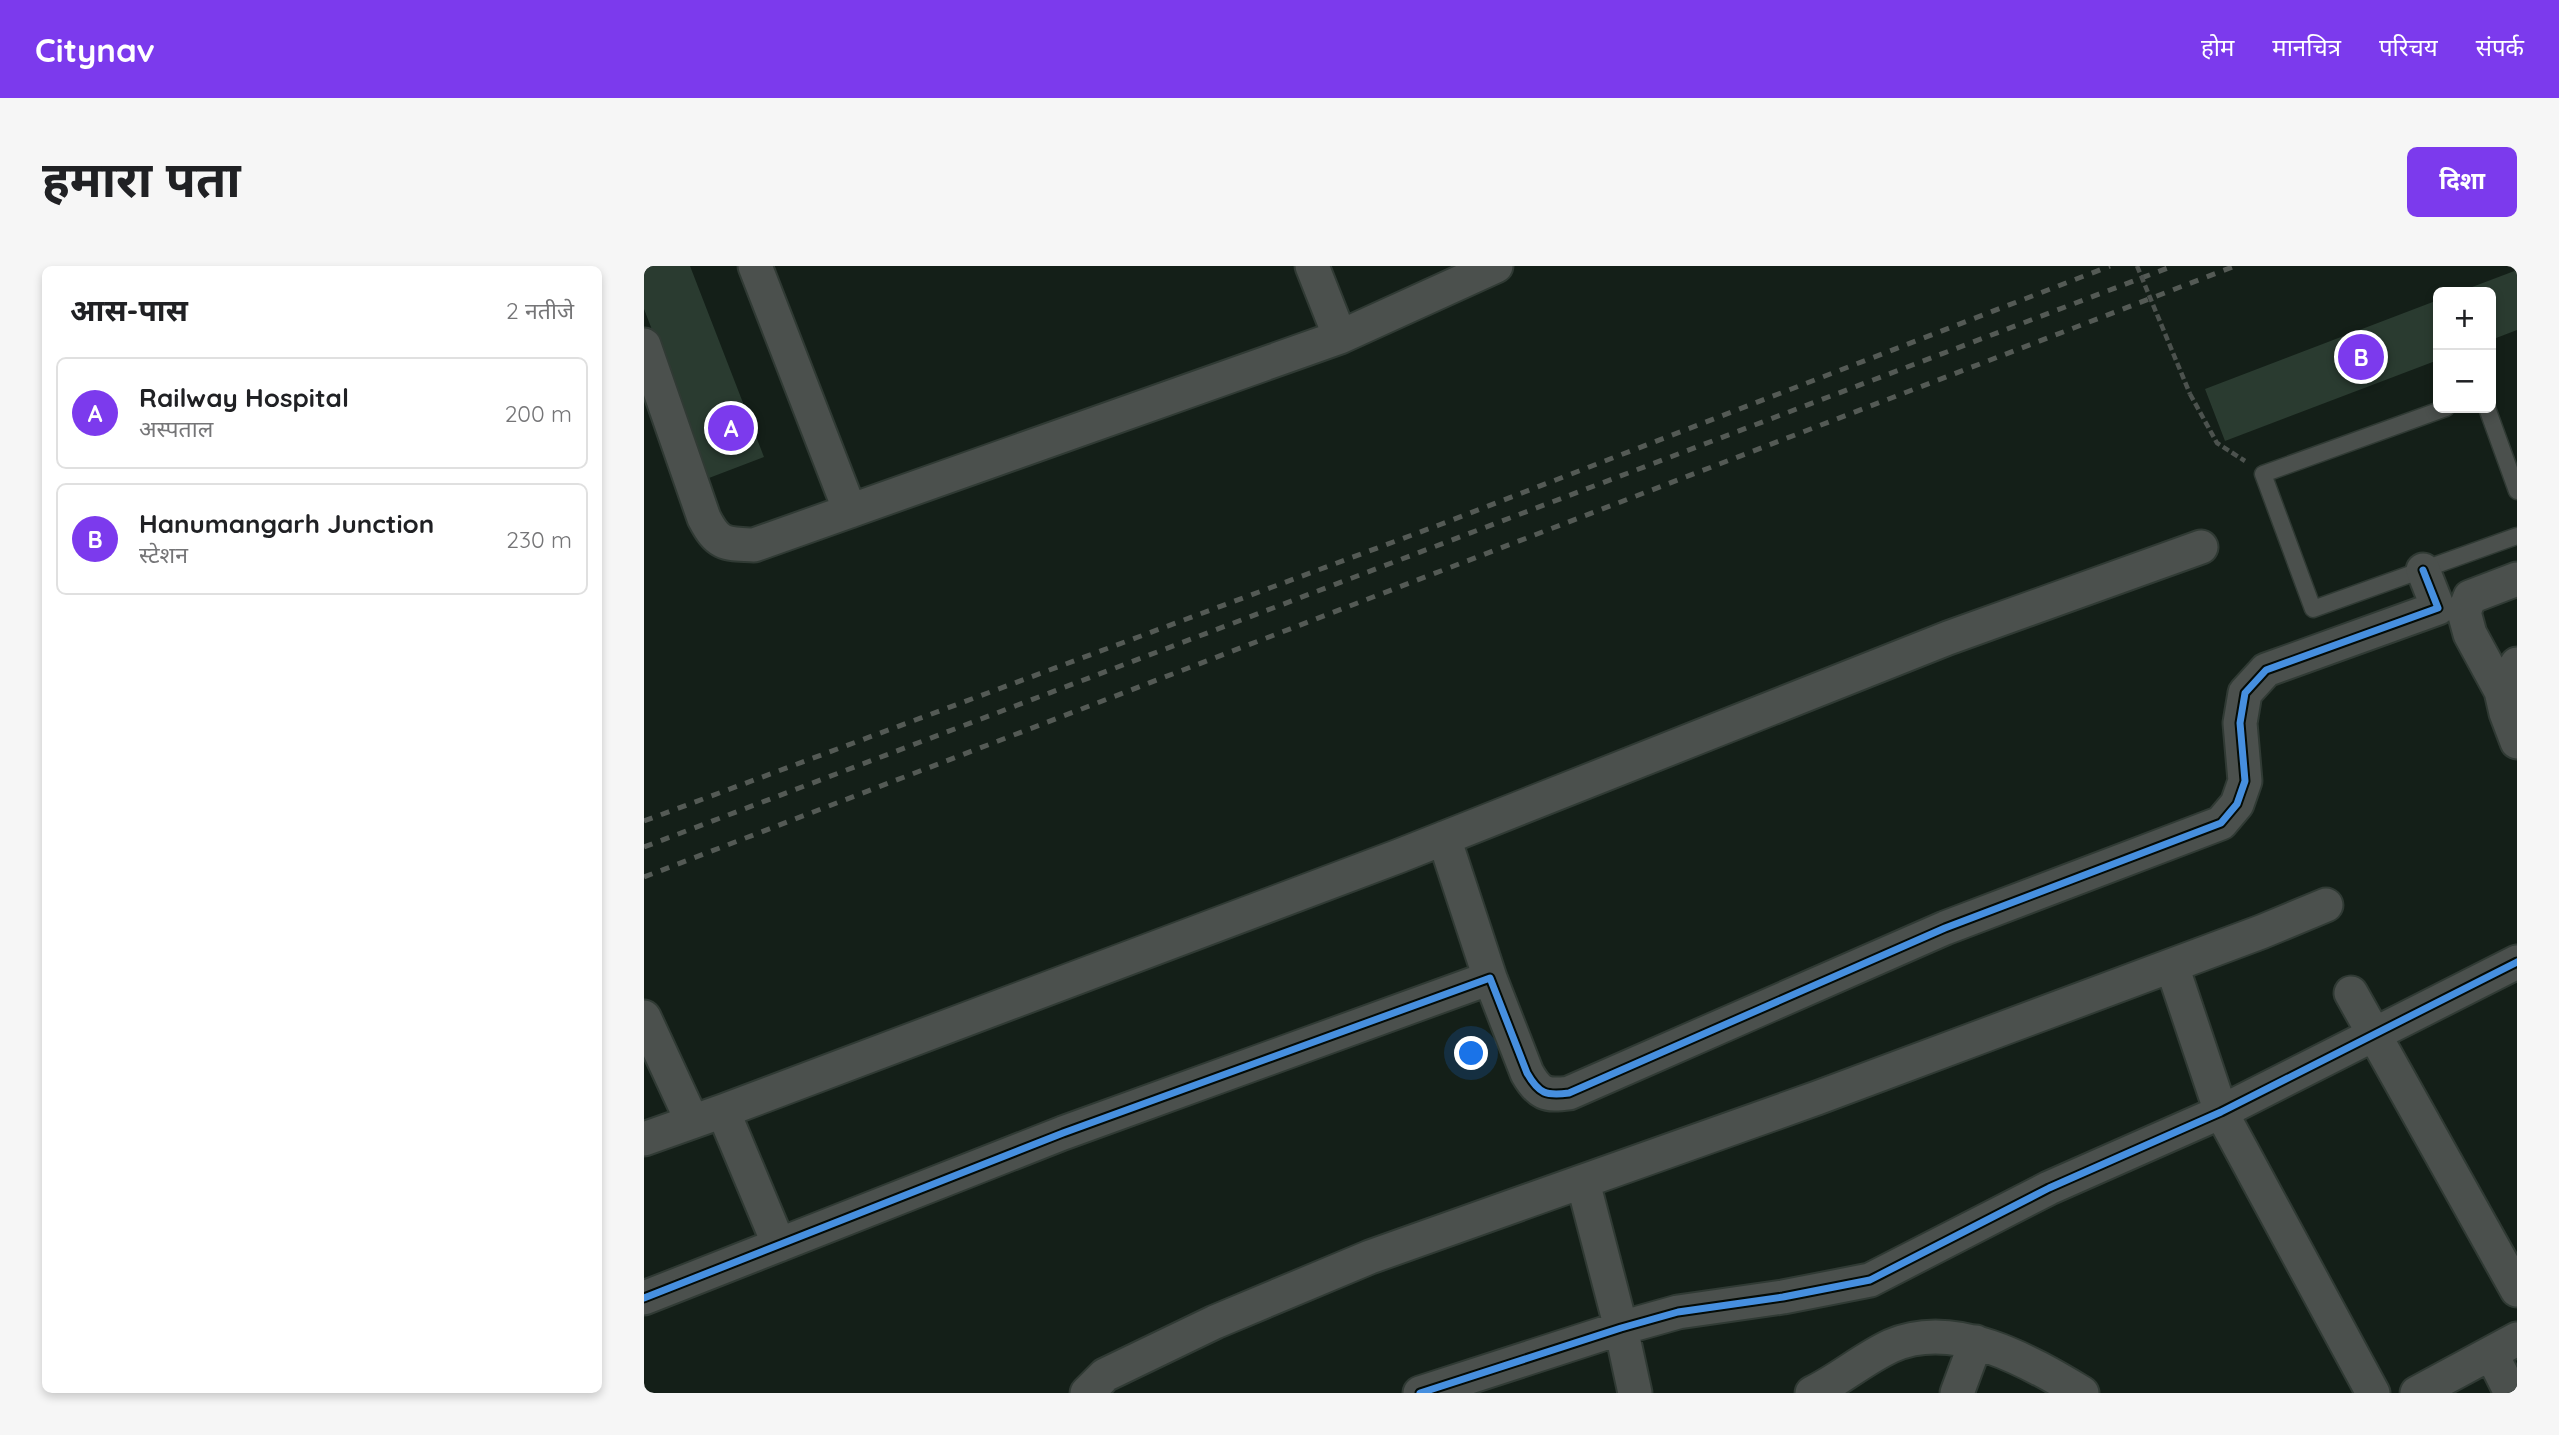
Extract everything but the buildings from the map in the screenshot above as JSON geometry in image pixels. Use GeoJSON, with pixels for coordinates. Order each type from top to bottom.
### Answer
{"type":"FeatureCollection","features":[{"type":"Feature","properties":{"kind":"street"},"geometry":{"type":"LineString","coordinates":[[755,266],[850,511]]}},
{"type":"Feature","properties":{"kind":"street"},"geometry":{"type":"LineString","coordinates":[[1312,266],[1340,337]]}},
{"type":"Feature","properties":{"kind":"street"},"geometry":{"type":"LineString","coordinates":[[644,345],[713,536],[732,544],[754,545],[1340,337],[1496,266]]}},
{"type":"Feature","properties":{"kind":"street"},"geometry":{"type":"LineString","coordinates":[[644,1139],[1444,838],[1948,638],[2201,547]]}},
{"type":"Feature","properties":{"kind":"street"},"geometry":{"type":"LineString","coordinates":[[1444,838],[1490,978],[1527,1073],[1535,1086],[1550,1095],[1569,1093],[1945,928],[2221,823],[2237,804],[2245,780],[2240,723],[2245,692],[2266,670],[2438,608],[2423,570]]}},
{"type":"Feature","properties":{"kind":"street"},"geometry":{"type":"LineString","coordinates":[[2517,579],[2470,597],[2464,612],[2470,635],[2509,677],[2506,713],[2517,741]]}},
{"type":"Feature","properties":{"kind":"street"},"geometry":{"type":"LineString","coordinates":[[1087,1393],[1105,1376],[1215,1322],[1370,1257],[1583,1182],[2172,965],[2326,905]]}},
{"type":"Feature","properties":{"kind":"street"},"geometry":{"type":"LineString","coordinates":[[1420,1393],[1678,1312],[1783,1297],[1870,1280],[2049,1188],[2221,1112],[2517,962]]}},
{"type":"Feature","properties":{"kind":"street"},"geometry":{"type":"LineString","coordinates":[[2172,965],[2221,1112],[2373,1393]]}},
{"type":"Feature","properties":{"kind":"street"},"geometry":{"type":"LineString","coordinates":[[644,1298],[1063,1133],[1490,978]]}},
{"type":"Feature","properties":{"kind":"street"},"geometry":{"type":"LineString","coordinates":[[2351,993],[2517,1290]]}},
{"type":"Feature","properties":{"kind":"street"},"geometry":{"type":"LineString","coordinates":[[644,1017],[692,1121]]}},
{"type":"Feature","properties":{"kind":"street"},"geometry":{"type":"LineString","coordinates":[[723,1111],[779,1245]]}},
{"type":"Feature","properties":{"kind":"street"},"geometry":{"type":"LineString","coordinates":[[1583,1182],[1635,1393]]}},
{"type":"Feature","properties":{"kind":"street"},"geometry":{"type":"LineString","coordinates":[[1812,1393],[1890,1346],[1914,1339],[1947,1338],[1976,1342],[2020,1359],[2082,1393]]}},
{"type":"Feature","properties":{"kind":"street"},"geometry":{"type":"LineString","coordinates":[[1957,1393],[1976,1342]]}},
{"type":"Feature","properties":{"kind":"street"},"geometry":{"type":"LineString","coordinates":[[2417,1393],[2504,1346],[2511,1393]]}},
{"type":"Feature","properties":{"kind":"lane"},"geometry":{"type":"LineString","coordinates":[[2433,413],[2263,474],[2312,609],[2517,536]]}},
{"type":"Feature","properties":{"kind":"lane"},"geometry":{"type":"LineString","coordinates":[[2489,413],[2517,491]]}},
{"type":"Feature","properties":{"kind":"path"},"geometry":{"type":"LineString","coordinates":[[2137,266],[2190,394],[2217,443],[2263,474]]}},
{"type":"Feature","properties":{"kind":"railway"},"geometry":{"type":"LineString","coordinates":[[644,821],[1439,525],[2110,266]]}},
{"type":"Feature","properties":{"kind":"railway"},"geometry":{"type":"LineString","coordinates":[[644,847],[2173,266]]}},
{"type":"Feature","properties":{"kind":"railway"},"geometry":{"type":"LineString","coordinates":[[644,877],[2235,266]]}},
{"type":"Feature","properties":{"kind":"cycle path"},"geometry":{"type":"LineString","coordinates":[[644,1298],[1063,1133],[1490,978],[1531,1080],[1539,1089],[1549,1094],[1569,1093],[1945,928],[2221,823],[2237,804],[2245,781],[2240,723],[2245,693],[2266,670],[2438,608],[2423,570]]}},
{"type":"Feature","properties":{"kind":"cycle path"},"geometry":{"type":"LineString","coordinates":[[1420,1393],[1678,1312],[1783,1297],[1870,1280],[2049,1188],[2221,1112],[2517,962]]}},
{"type":"Feature","properties":{"kind":"place","name":"Hanumangarh Junction"},"geometry":{"type":"Point","coordinates":[2361,357]}},
{"type":"Feature","properties":{"kind":"place","name":"Railway Hospital"},"geometry":{"type":"Point","coordinates":[731,428]}}]}
